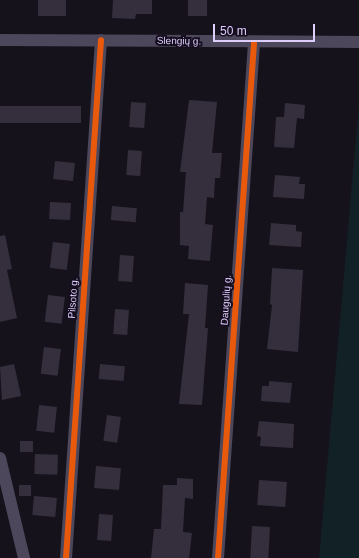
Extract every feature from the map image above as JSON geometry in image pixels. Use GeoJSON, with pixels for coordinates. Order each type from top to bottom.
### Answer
{"type":"FeatureCollection","features":[{"type":"Feature","properties":{"kind":"street","name":"Slengių g."},"geometry":{"type":"LineString","coordinates":[[0,40],[254,43],[359,42]]}},
{"type":"Feature","properties":{"kind":"street","name":"Pilsoto g."},"geometry":{"type":"LineString","coordinates":[[66,558],[101,40]]}},
{"type":"Feature","properties":{"kind":"street","name":"Daugulių g."},"geometry":{"type":"LineString","coordinates":[[218,558],[254,43]]}},
{"type":"Feature","properties":{"kind":"street"},"geometry":{"type":"LineString","coordinates":[[0,458],[24,558]]}},
{"type":"Feature","properties":{"kind":"shaded area"},"geometry":{"type":"Polygon","coordinates":[[[359,104],[359,558],[319,558],[359,104]]]}},
{"type":"Feature","properties":{"kind":"building"},"geometry":{"type":"Polygon","coordinates":[[[38,0],[66,0],[66,16],[38,16],[38,0]]]}},
{"type":"Feature","properties":{"kind":"building"},"geometry":{"type":"Polygon","coordinates":[[[113,0],[152,0],[152,14],[136,14],[135,19],[112,18],[113,0]]]}},
{"type":"Feature","properties":{"kind":"building"},"geometry":{"type":"Polygon","coordinates":[[[188,0],[207,0],[207,16],[188,16],[188,0]]]}},
{"type":"Feature","properties":{"kind":"building"},"geometry":{"type":"Polygon","coordinates":[[[189,100],[217,102],[212,153],[222,153],[220,178],[215,178],[214,198],[207,197],[205,224],[213,225],[210,261],[188,259],[189,246],[180,245],[180,212],[183,212],[186,172],[180,172],[189,100]]]}},
{"type":"Feature","properties":{"kind":"building"},"geometry":{"type":"Polygon","coordinates":[[[131,102],[146,103],[144,128],[129,127],[131,102]]]}},
{"type":"Feature","properties":{"kind":"building"},"geometry":{"type":"Polygon","coordinates":[[[285,103],[305,105],[304,119],[297,118],[294,148],[274,147],[276,117],[284,117],[285,103]]]}},
{"type":"Feature","properties":{"kind":"building"},"geometry":{"type":"Polygon","coordinates":[[[0,106],[81,106],[81,123],[0,123],[0,106]]]}},
{"type":"Feature","properties":{"kind":"building"},"geometry":{"type":"Polygon","coordinates":[[[128,150],[142,151],[140,176],[126,175],[128,150]]]}},
{"type":"Feature","properties":{"kind":"building"},"geometry":{"type":"Polygon","coordinates":[[[55,161],[75,163],[73,181],[53,179],[55,161]]]}},
{"type":"Feature","properties":{"kind":"building"},"geometry":{"type":"Polygon","coordinates":[[[275,175],[300,177],[299,184],[305,184],[304,199],[273,197],[275,175]]]}},
{"type":"Feature","properties":{"kind":"building"},"geometry":{"type":"Polygon","coordinates":[[[50,202],[71,203],[70,220],[49,219],[50,202]]]}},
{"type":"Feature","properties":{"kind":"building"},"geometry":{"type":"Polygon","coordinates":[[[112,206],[137,208],[136,222],[111,220],[112,206]]]}},
{"type":"Feature","properties":{"kind":"building"},"geometry":{"type":"Polygon","coordinates":[[[271,223],[296,225],[296,231],[302,232],[301,247],[269,245],[271,223]]]}},
{"type":"Feature","properties":{"kind":"building"},"geometry":{"type":"Polygon","coordinates":[[[5,235],[12,269],[7,270],[17,318],[0,322],[0,236],[5,235]]]}},
{"type":"Feature","properties":{"kind":"building"},"geometry":{"type":"Polygon","coordinates":[[[53,242],[70,244],[67,270],[50,268],[53,242]]]}},
{"type":"Feature","properties":{"kind":"building"},"geometry":{"type":"Polygon","coordinates":[[[120,255],[134,256],[132,282],[118,281],[120,255]]]}},
{"type":"Feature","properties":{"kind":"building"},"geometry":{"type":"Polygon","coordinates":[[[272,268],[303,270],[298,352],[267,349],[272,305],[270,304],[272,268]]]}},
{"type":"Feature","properties":{"kind":"building"},"geometry":{"type":"Polygon","coordinates":[[[185,283],[208,285],[205,328],[208,328],[202,405],[179,404],[189,314],[183,314],[185,283]]]}},
{"type":"Feature","properties":{"kind":"building"},"geometry":{"type":"Polygon","coordinates":[[[48,295],[65,297],[62,324],[45,322],[48,295]]]}},
{"type":"Feature","properties":{"kind":"building"},"geometry":{"type":"Polygon","coordinates":[[[115,309],[129,310],[127,335],[113,334],[115,309]]]}},
{"type":"Feature","properties":{"kind":"building"},"geometry":{"type":"Polygon","coordinates":[[[44,347],[61,349],[58,376],[41,374],[44,347]]]}},
{"type":"Feature","properties":{"kind":"building"},"geometry":{"type":"Polygon","coordinates":[[[14,364],[21,396],[2,400],[0,367],[14,364]]]}},
{"type":"Feature","properties":{"kind":"building"},"geometry":{"type":"Polygon","coordinates":[[[100,364],[125,366],[124,381],[99,379],[100,364]]]}},
{"type":"Feature","properties":{"kind":"building"},"geometry":{"type":"Polygon","coordinates":[[[269,381],[292,383],[290,403],[261,401],[262,386],[269,386],[269,381]]]}},
{"type":"Feature","properties":{"kind":"building"},"geometry":{"type":"Polygon","coordinates":[[[39,405],[57,407],[54,433],[36,431],[39,405]]]}},
{"type":"Feature","properties":{"kind":"building"},"geometry":{"type":"Polygon","coordinates":[[[107,415],[121,417],[117,443],[103,441],[107,415]]]}},
{"type":"Feature","properties":{"kind":"building"},"geometry":{"type":"Polygon","coordinates":[[[259,421],[294,424],[293,448],[260,446],[261,437],[257,436],[259,421]]]}},
{"type":"Feature","properties":{"kind":"building"},"geometry":{"type":"Polygon","coordinates":[[[20,441],[33,441],[33,452],[20,452],[20,441]]]}},
{"type":"Feature","properties":{"kind":"building"},"geometry":{"type":"Polygon","coordinates":[[[35,454],[58,455],[57,475],[34,474],[35,454]]]}},
{"type":"Feature","properties":{"kind":"building"},"geometry":{"type":"Polygon","coordinates":[[[96,466],[121,468],[119,490],[94,488],[96,466]]]}},
{"type":"Feature","properties":{"kind":"building"},"geometry":{"type":"Polygon","coordinates":[[[177,478],[193,479],[193,499],[185,498],[183,532],[192,533],[189,558],[151,558],[154,529],[161,529],[163,485],[177,485],[177,478]]]}},
{"type":"Feature","properties":{"kind":"building"},"geometry":{"type":"Polygon","coordinates":[[[259,480],[287,482],[285,507],[257,505],[259,480]]]}},
{"type":"Feature","properties":{"kind":"building"},"geometry":{"type":"Polygon","coordinates":[[[19,485],[31,485],[31,496],[19,496],[19,485]]]}},
{"type":"Feature","properties":{"kind":"building"},"geometry":{"type":"Polygon","coordinates":[[[34,496],[57,498],[55,517],[32,515],[34,496]]]}},
{"type":"Feature","properties":{"kind":"building"},"geometry":{"type":"Polygon","coordinates":[[[99,514],[113,515],[111,541],[97,540],[99,514]]]}},
{"type":"Feature","properties":{"kind":"building"},"geometry":{"type":"Polygon","coordinates":[[[252,526],[270,527],[268,558],[250,558],[252,526]]]}},
{"type":"Feature","properties":{"kind":"cycle path"},"geometry":{"type":"LineString","coordinates":[[66,558],[101,40]]}},
{"type":"Feature","properties":{"kind":"cycle path"},"geometry":{"type":"LineString","coordinates":[[218,558],[254,43]]}}]}
